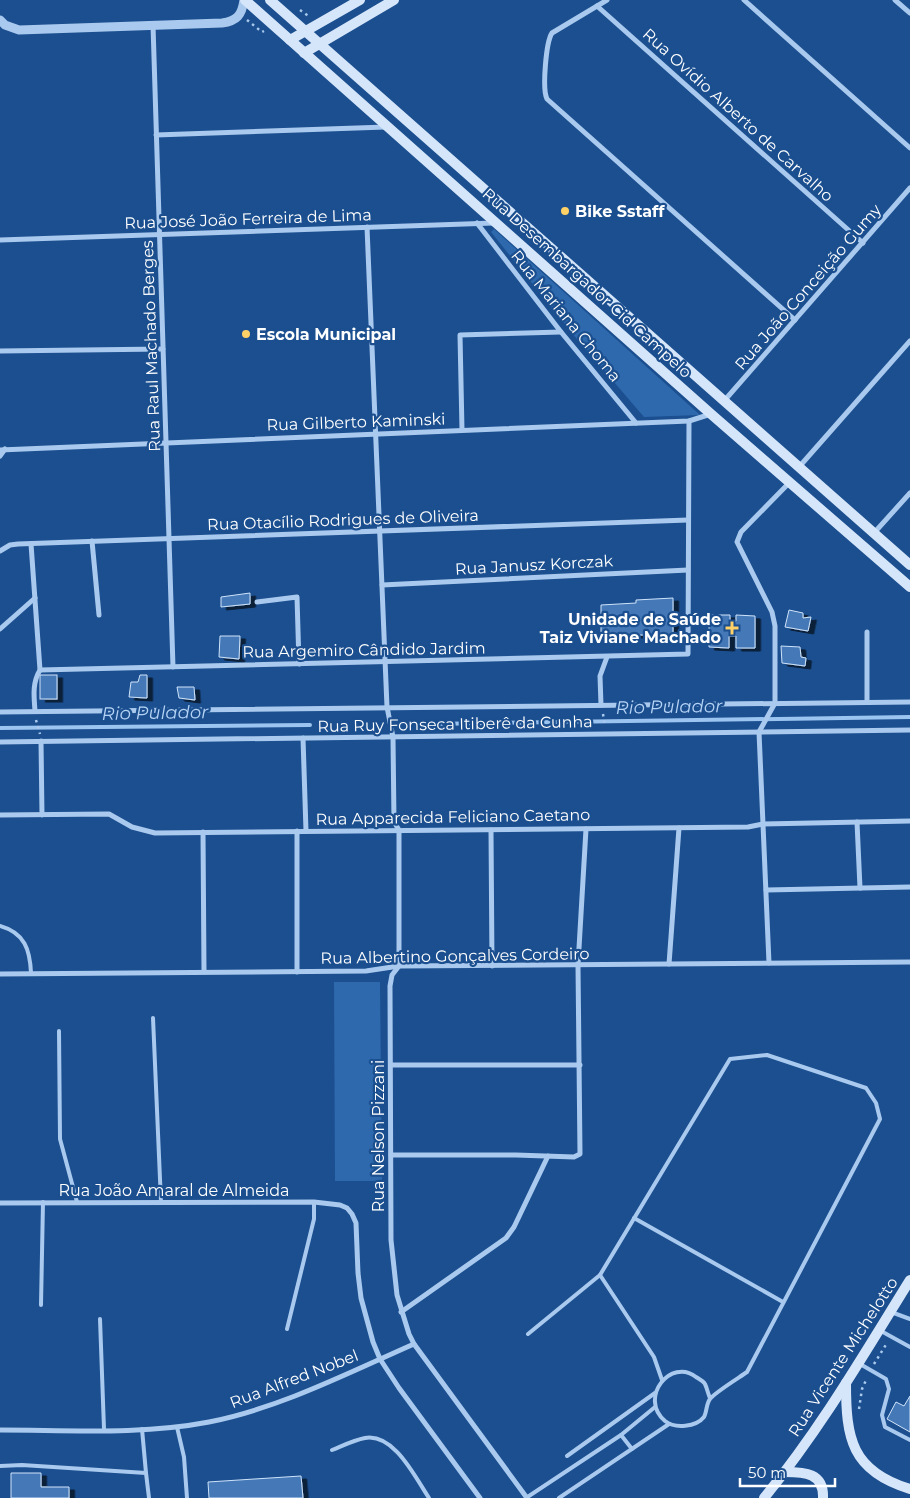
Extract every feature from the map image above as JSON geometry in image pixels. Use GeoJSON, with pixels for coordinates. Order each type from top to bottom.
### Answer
{"type":"FeatureCollection","features":[{"type":"Feature","properties":{"kind":"main road","name":"Rua Desembargador Cid Campelo"},"geometry":{"type":"LineString","coordinates":[[244,0],[497,222],[711,414],[910,587]]}},
{"type":"Feature","properties":{"kind":"main road","name":"Rua Desembargador Cid Campelo"},"geometry":{"type":"LineString","coordinates":[[270,0],[910,565]]}},
{"type":"Feature","properties":{"kind":"main road"},"geometry":{"type":"LineString","coordinates":[[290,40],[360,0]]}},
{"type":"Feature","properties":{"kind":"main road"},"geometry":{"type":"LineString","coordinates":[[304,53],[394,0]]}},
{"type":"Feature","properties":{"kind":"main road"},"geometry":{"type":"LineString","coordinates":[[711,414],[724,401]]}},
{"type":"Feature","properties":{"kind":"main road","name":"Rua Vicente Michelotto"},"geometry":{"type":"LineString","coordinates":[[764,1498],[785,1472],[846,1382],[910,1280]]}},
{"type":"Feature","properties":{"kind":"main road"},"geometry":{"type":"LineString","coordinates":[[846,1382],[848,1430],[854,1448],[866,1465],[880,1476],[910,1489]]}},
{"type":"Feature","properties":{"kind":"main road"},"geometry":{"type":"LineString","coordinates":[[785,1472],[808,1473],[814,1476],[824,1491],[823,1498]]}},
{"type":"Feature","properties":{"kind":"street"},"geometry":{"type":"LineString","coordinates":[[2,25],[12,29],[26,30],[229,22],[240,15],[244,0]]}},
{"type":"Feature","properties":{"kind":"street"},"geometry":{"type":"LineString","coordinates":[[607,0],[556,29],[550,36],[544,90],[547,99],[795,320]]}},
{"type":"Feature","properties":{"kind":"street"},"geometry":{"type":"LineString","coordinates":[[744,0],[910,148]]}},
{"type":"Feature","properties":{"kind":"street"},"geometry":{"type":"LineString","coordinates":[[895,0],[910,13]]}},
{"type":"Feature","properties":{"kind":"street","name":"Rua Ovídio Alberto de Carvalho"},"geometry":{"type":"LineString","coordinates":[[596,6],[863,243]]}},
{"type":"Feature","properties":{"kind":"street","name":"Rua Raul Machado Berges"},"geometry":{"type":"LineString","coordinates":[[153,25],[173,667]]}},
{"type":"Feature","properties":{"kind":"street"},"geometry":{"type":"LineString","coordinates":[[156,135],[388,127]]}},
{"type":"Feature","properties":{"kind":"street","name":"Rua João Conceição Gumy"},"geometry":{"type":"LineString","coordinates":[[724,401],[910,188]]}},
{"type":"Feature","properties":{"kind":"street","name":"Rua José João Ferreira de Lima"},"geometry":{"type":"LineString","coordinates":[[0,240],[497,222]]}},
{"type":"Feature","properties":{"kind":"street","name":"Rua Mariana Choma"},"geometry":{"type":"LineString","coordinates":[[476,223],[561,332],[636,423]]}},
{"type":"Feature","properties":{"kind":"street","name":"Rua Nelson Pizzani"},"geometry":{"type":"LineString","coordinates":[[367,227],[387,707],[393,737],[394,822],[399,830],[398,966],[392,975],[390,986],[392,1260],[401,1312],[414,1344],[527,1497]]}},
{"type":"Feature","properties":{"kind":"street"},"geometry":{"type":"LineString","coordinates":[[462,430],[460,335],[561,332]]}},
{"type":"Feature","properties":{"kind":"street"},"geometry":{"type":"LineString","coordinates":[[799,467],[910,341]]}},
{"type":"Feature","properties":{"kind":"street"},"geometry":{"type":"LineString","coordinates":[[0,351],[163,349]]}},
{"type":"Feature","properties":{"kind":"street","name":"Rua Gilberto Kaminski"},"geometry":{"type":"LineString","coordinates":[[3,450],[689,421],[711,414]]}},
{"type":"Feature","properties":{"kind":"street"},"geometry":{"type":"LineString","coordinates":[[688,570],[689,421]]}},
{"type":"Feature","properties":{"kind":"street"},"geometry":{"type":"LineString","coordinates":[[0,456],[3,450]]}},
{"type":"Feature","properties":{"kind":"street"},"geometry":{"type":"LineString","coordinates":[[769,963],[760,732],[775,703],[774,619],[737,542],[741,532],[790,482]]}},
{"type":"Feature","properties":{"kind":"street"},"geometry":{"type":"LineString","coordinates":[[874,534],[910,493]]}},
{"type":"Feature","properties":{"kind":"street","name":"Rua Otacílio Rodrigues de Oliveira"},"geometry":{"type":"LineString","coordinates":[[0,551],[10,545],[92,541],[688,520]]}},
{"type":"Feature","properties":{"kind":"street"},"geometry":{"type":"LineString","coordinates":[[92,541],[99,616]]}},
{"type":"Feature","properties":{"kind":"street"},"geometry":{"type":"LineString","coordinates":[[31,544],[40,670],[34,684],[34,711]]}},
{"type":"Feature","properties":{"kind":"street","name":"Rua Janusz Korczak"},"geometry":{"type":"LineString","coordinates":[[382,585],[688,570]]}},
{"type":"Feature","properties":{"kind":"street","name":"Rua Argemiro Cândido Jardim"},"geometry":{"type":"LineString","coordinates":[[40,670],[385,663],[688,654],[688,570]]}},
{"type":"Feature","properties":{"kind":"street"},"geometry":{"type":"LineString","coordinates":[[257,602],[296,597],[299,664]]}},
{"type":"Feature","properties":{"kind":"street"},"geometry":{"type":"LineString","coordinates":[[0,630],[35,598]]}},
{"type":"Feature","properties":{"kind":"street"},"geometry":{"type":"LineString","coordinates":[[867,632],[867,702]]}},
{"type":"Feature","properties":{"kind":"street"},"geometry":{"type":"LineString","coordinates":[[601,705],[600,676],[607,656]]}},
{"type":"Feature","properties":{"kind":"street","name":"Rua Ruy Fonseca Itiberê da Cunha"},"geometry":{"type":"LineString","coordinates":[[0,712],[910,702]]}},
{"type":"Feature","properties":{"kind":"street","name":"Rua Ruy Fonseca Itiberê da Cunha"},"geometry":{"type":"LineString","coordinates":[[0,742],[910,730]]}},
{"type":"Feature","properties":{"kind":"street"},"geometry":{"type":"LineString","coordinates":[[303,738],[306,831]]}},
{"type":"Feature","properties":{"kind":"street"},"geometry":{"type":"LineString","coordinates":[[41,741],[42,815]]}},
{"type":"Feature","properties":{"kind":"street","name":"Rua Apparecida Feliciano Caetano"},"geometry":{"type":"LineString","coordinates":[[0,815],[109,814],[132,828],[148,832],[679,828],[910,821]]}},
{"type":"Feature","properties":{"kind":"street"},"geometry":{"type":"LineString","coordinates":[[857,822],[860,888]]}},
{"type":"Feature","properties":{"kind":"street"},"geometry":{"type":"LineString","coordinates":[[669,964],[679,828]]}},
{"type":"Feature","properties":{"kind":"street"},"geometry":{"type":"LineString","coordinates":[[391,1155],[579,1156],[581,1151],[578,965],[586,829]]}},
{"type":"Feature","properties":{"kind":"street"},"geometry":{"type":"LineString","coordinates":[[491,830],[492,966]]}},
{"type":"Feature","properties":{"kind":"street"},"geometry":{"type":"LineString","coordinates":[[297,831],[298,972]]}},
{"type":"Feature","properties":{"kind":"street"},"geometry":{"type":"LineString","coordinates":[[203,832],[204,972]]}},
{"type":"Feature","properties":{"kind":"street"},"geometry":{"type":"LineString","coordinates":[[766,890],[910,887]]}},
{"type":"Feature","properties":{"kind":"street","name":"Rua Albertino Gonçalves Cordeiro"},"geometry":{"type":"LineString","coordinates":[[0,974],[366,971],[398,966],[910,962]]}},
{"type":"Feature","properties":{"kind":"street"},"geometry":{"type":"LineString","coordinates":[[390,1065],[580,1065]]}},
{"type":"Feature","properties":{"kind":"street"},"geometry":{"type":"LineString","coordinates":[[401,1312],[506,1238],[514,1227],[548,1156]]}},
{"type":"Feature","properties":{"kind":"street","name":"Rua João Amaral de Almeida"},"geometry":{"type":"LineString","coordinates":[[0,1202],[314,1202],[340,1204],[347,1208]]}},
{"type":"Feature","properties":{"kind":"street","name":"Rua Nelson Pizzani"},"geometry":{"type":"LineString","coordinates":[[347,1208],[356,1222],[358,1273],[362,1298],[373,1342],[380,1359],[399,1388],[480,1498]]}},
{"type":"Feature","properties":{"kind":"street","name":"Rua Alfred Nobel"},"geometry":{"type":"LineString","coordinates":[[0,1430],[142,1429],[209,1422],[262,1407],[295,1395],[414,1344]]}},
{"type":"Feature","properties":{"kind":"lane"},"geometry":{"type":"LineString","coordinates":[[0,926],[17,933],[23,941],[31,956],[32,973]]}},
{"type":"Feature","properties":{"kind":"lane"},"geometry":{"type":"LineString","coordinates":[[153,1018],[161,1202]]}},
{"type":"Feature","properties":{"kind":"lane"},"geometry":{"type":"LineString","coordinates":[[59,1032],[60,1139],[77,1202]]}},
{"type":"Feature","properties":{"kind":"lane"},"geometry":{"type":"LineString","coordinates":[[528,1334],[600,1275],[730,1059],[767,1055],[866,1088],[876,1103],[880,1118],[747,1372],[710,1398]]}},
{"type":"Feature","properties":{"kind":"lane"},"geometry":{"type":"LineString","coordinates":[[41,1305],[44,1202]]}},
{"type":"Feature","properties":{"kind":"lane"},"geometry":{"type":"LineString","coordinates":[[287,1329],[314,1219],[314,1202]]}},
{"type":"Feature","properties":{"kind":"lane"},"geometry":{"type":"LineString","coordinates":[[634,1218],[783,1302]]}},
{"type":"Feature","properties":{"kind":"lane"},"geometry":{"type":"LineString","coordinates":[[600,1275],[654,1357],[662,1380]]}},
{"type":"Feature","properties":{"kind":"lane"},"geometry":{"type":"LineString","coordinates":[[890,1312],[910,1319]]}},
{"type":"Feature","properties":{"kind":"lane"},"geometry":{"type":"LineString","coordinates":[[100,1319],[104,1430]]}},
{"type":"Feature","properties":{"kind":"lane"},"geometry":{"type":"LineString","coordinates":[[879,1330],[910,1347]]}},
{"type":"Feature","properties":{"kind":"lane"},"geometry":{"type":"LineString","coordinates":[[858,1363],[886,1379],[889,1389],[882,1415],[885,1427],[910,1440]]}},
{"type":"Feature","properties":{"kind":"lane"},"geometry":{"type":"LineString","coordinates":[[568,1456],[655,1393],[662,1380],[675,1372],[692,1373],[705,1383],[710,1398],[704,1417],[687,1426],[668,1424],[660,1417],[655,1408],[655,1393]]}},
{"type":"Feature","properties":{"kind":"lane"},"geometry":{"type":"LineString","coordinates":[[527,1497],[621,1435],[655,1408]]}},
{"type":"Feature","properties":{"kind":"lane"},"geometry":{"type":"LineString","coordinates":[[559,1498],[668,1424]]}},
{"type":"Feature","properties":{"kind":"lane"},"geometry":{"type":"LineString","coordinates":[[178,1426],[184,1457],[186,1498]]}},
{"type":"Feature","properties":{"kind":"lane"},"geometry":{"type":"LineString","coordinates":[[142,1429],[149,1498]]}},
{"type":"Feature","properties":{"kind":"lane"},"geometry":{"type":"LineString","coordinates":[[621,1435],[632,1448]]}},
{"type":"Feature","properties":{"kind":"lane"},"geometry":{"type":"LineString","coordinates":[[332,1450],[365,1438],[381,1439],[396,1449],[429,1498]]}},
{"type":"Feature","properties":{"kind":"lane"},"geometry":{"type":"LineString","coordinates":[[0,1466],[22,1465],[146,1473]]}},
{"type":"Feature","properties":{"kind":"path"},"geometry":{"type":"LineString","coordinates":[[601,705],[607,734]]}},
{"type":"Feature","properties":{"kind":"path"},"geometry":{"type":"LineString","coordinates":[[34,711],[41,741]]}},
{"type":"Feature","properties":{"kind":"shaded area"},"geometry":{"type":"Polygon","coordinates":[[[494,229],[700,415],[644,417],[571,332],[491,232],[494,229]]]}},
{"type":"Feature","properties":{"kind":"shaded area"},"geometry":{"type":"Polygon","coordinates":[[[334,982],[380,982],[382,1181],[335,1181],[334,982]]]}},
{"type":"Feature","properties":{"kind":"building"},"geometry":{"type":"Polygon","coordinates":[[[250,593],[250,604],[221,607],[221,597],[250,593]]]}},
{"type":"Feature","properties":{"kind":"building"},"geometry":{"type":"Polygon","coordinates":[[[673,598],[673,635],[601,635],[601,605],[636,603],[636,600],[673,598]]]}},
{"type":"Feature","properties":{"kind":"building"},"geometry":{"type":"Polygon","coordinates":[[[789,610],[803,613],[803,618],[811,617],[808,631],[785,627],[789,610]]]}},
{"type":"Feature","properties":{"kind":"building","name":"Unidade de Saúde Taiz Viviane Machado"},"geometry":{"type":"Polygon","coordinates":[[[709,615],[730,615],[730,621],[736,621],[736,615],[755,616],[755,648],[736,648],[736,636],[729,636],[729,648],[709,647],[709,615]]]}},
{"type":"Feature","properties":{"kind":"building"},"geometry":{"type":"Polygon","coordinates":[[[220,636],[240,636],[239,659],[219,657],[220,636]]]}},
{"type":"Feature","properties":{"kind":"building"},"geometry":{"type":"Polygon","coordinates":[[[781,646],[800,647],[801,657],[806,658],[805,666],[782,663],[781,646]]]}},
{"type":"Feature","properties":{"kind":"building"},"geometry":{"type":"Polygon","coordinates":[[[40,675],[57,675],[57,699],[40,699],[40,675]]]}},
{"type":"Feature","properties":{"kind":"building"},"geometry":{"type":"Polygon","coordinates":[[[140,675],[147,675],[147,698],[129,697],[131,682],[138,682],[140,675]]]}},
{"type":"Feature","properties":{"kind":"building"},"geometry":{"type":"Polygon","coordinates":[[[177,687],[194,687],[195,700],[179,698],[177,687]]]}},
{"type":"Feature","properties":{"kind":"building"},"geometry":{"type":"Polygon","coordinates":[[[910,1396],[910,1432],[887,1419],[896,1402],[904,1406],[910,1396]]]}},
{"type":"Feature","properties":{"kind":"building"},"geometry":{"type":"Polygon","coordinates":[[[11,1473],[41,1473],[41,1487],[69,1487],[69,1498],[11,1498],[11,1473]]]}},
{"type":"Feature","properties":{"kind":"building"},"geometry":{"type":"Polygon","coordinates":[[[301,1476],[303,1498],[209,1498],[208,1482],[301,1476]]]}},
{"type":"Feature","properties":{"kind":"waterway","name":"Rio Pulador"},"geometry":{"type":"LineString","coordinates":[[428,724],[910,717]]}},
{"type":"Feature","properties":{"kind":"waterway","name":"Rio Pulador"},"geometry":{"type":"LineString","coordinates":[[0,728],[310,725]]}},
{"type":"Feature","properties":{"kind":"place","name":"Bike Sstaff"},"geometry":{"type":"Point","coordinates":[565,211]}},
{"type":"Feature","properties":{"kind":"place","name":"Escola Municipal"},"geometry":{"type":"Point","coordinates":[246,334]}},
{"type":"Feature","properties":{"kind":"place","name":"Unidade de Saúde Taiz Viviane Machado"},"geometry":{"type":"Point","coordinates":[732,628]}}]}
